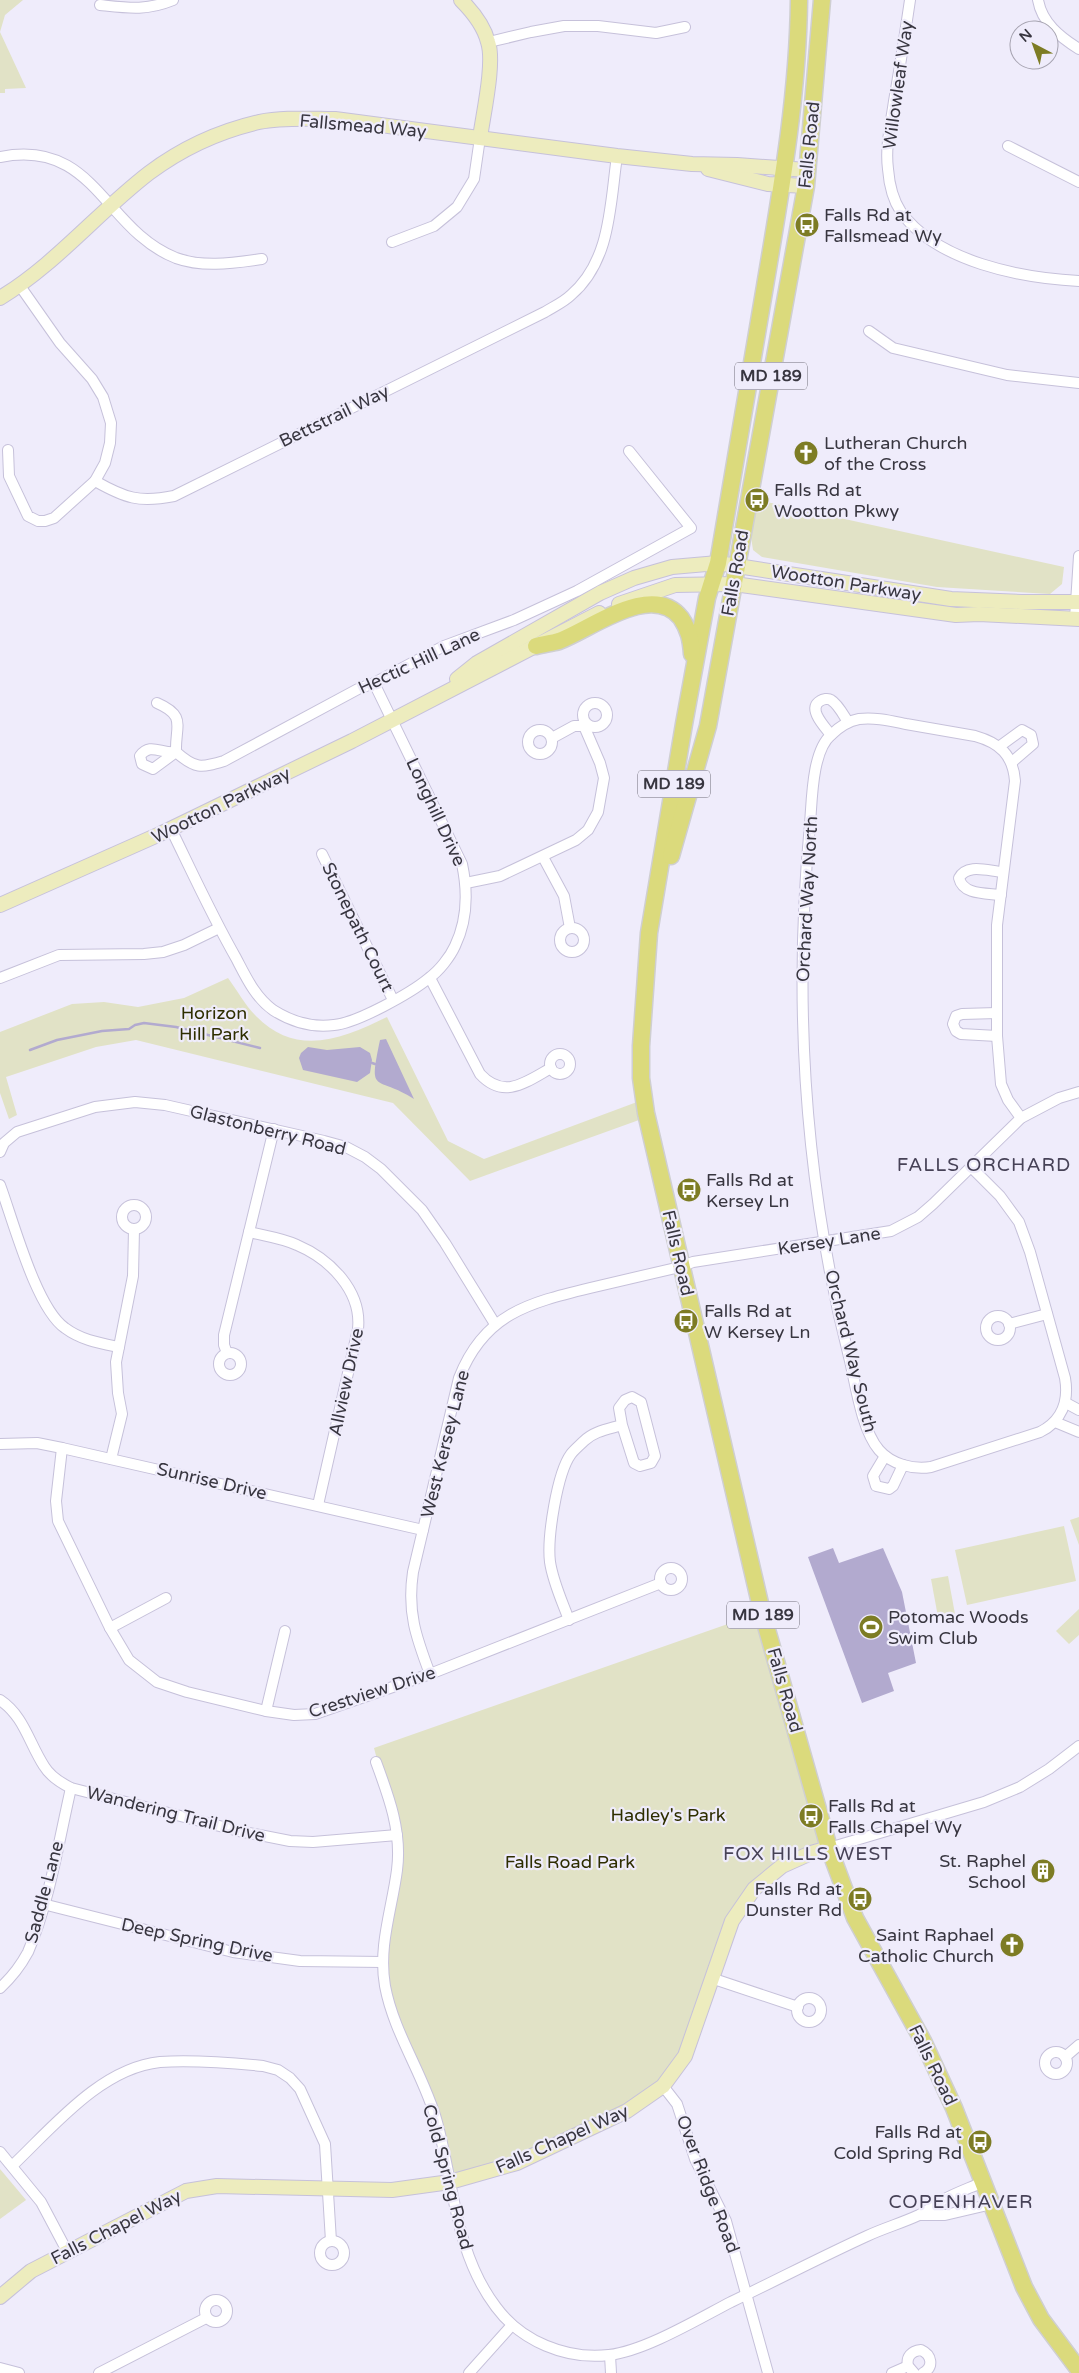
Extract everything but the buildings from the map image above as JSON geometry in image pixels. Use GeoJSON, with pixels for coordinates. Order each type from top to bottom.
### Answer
{"type":"FeatureCollection","features":[{"type":"Feature","properties":{"kind":"main road","name":"Falls Road"},"geometry":{"type":"LineString","coordinates":[[799,0],[799,40],[791,124],[782,185],[718,563],[711,583],[691,688],[648,933],[642,1008],[641,1078],[646,1113],[680,1267],[715,1405],[762,1612],[830,1848],[855,1918],[940,2076],[973,2153],[1024,2287],[1037,2311],[1079,2370]]}},
{"type":"Feature","properties":{"kind":"main road","name":"Falls Road"},"geometry":{"type":"LineString","coordinates":[[648,933],[708,726],[806,178],[822,0]]}},
{"type":"Feature","properties":{"kind":"main road"},"geometry":{"type":"LineString","coordinates":[[536,646],[558,641],[638,606],[655,604],[678,615],[689,632],[692,642],[691,688]]}},
{"type":"Feature","properties":{"kind":"street"},"geometry":{"type":"LineString","coordinates":[[100,5],[138,9],[158,6],[172,0]]}},
{"type":"Feature","properties":{"kind":"street"},"geometry":{"type":"LineString","coordinates":[[392,242],[434,226],[457,207],[474,179],[490,60],[489,42],[475,14],[461,0]]}},
{"type":"Feature","properties":{"kind":"street","name":"Willowleaf Way"},"geometry":{"type":"LineString","coordinates":[[910,0],[888,142],[887,168],[891,188],[900,210],[914,227],[929,239],[993,267],[1014,274],[1079,281]]}},
{"type":"Feature","properties":{"kind":"street"},"geometry":{"type":"LineString","coordinates":[[1038,0],[1040,10],[1049,25],[1079,49]]}},
{"type":"Feature","properties":{"kind":"street"},"geometry":{"type":"LineString","coordinates":[[489,42],[564,26],[598,26],[656,33],[685,27]]}},
{"type":"Feature","properties":{"kind":"street","name":"Fallsmead Way"},"geometry":{"type":"LineString","coordinates":[[0,298],[20,286],[58,257],[149,174],[179,154],[218,134],[260,122],[290,119],[335,119],[617,156],[692,164],[784,168],[806,178]]}},
{"type":"Feature","properties":{"kind":"street"},"geometry":{"type":"LineString","coordinates":[[1008,146],[1079,182]]}},
{"type":"Feature","properties":{"kind":"street"},"geometry":{"type":"LineString","coordinates":[[0,157],[28,154],[50,157],[70,167],[85,178],[145,241],[177,258],[212,265],[262,259]]}},
{"type":"Feature","properties":{"kind":"street","name":"Bettstrail Way"},"geometry":{"type":"LineString","coordinates":[[95,481],[129,498],[153,500],[174,496],[545,312],[571,296],[589,275],[605,241],[617,156]]}},
{"type":"Feature","properties":{"kind":"street","name":"Fallsmead Way"},"geometry":{"type":"LineString","coordinates":[[692,164],[768,184],[782,185],[806,178]]}},
{"type":"Feature","properties":{"kind":"street"},"geometry":{"type":"LineString","coordinates":[[8,450],[9,476],[28,516],[38,521],[54,518],[95,481],[105,463],[110,443],[111,423],[104,397],[92,379],[60,343],[20,286]]}},
{"type":"Feature","properties":{"kind":"street"},"geometry":{"type":"LineString","coordinates":[[870,331],[893,348],[1007,375],[1079,383]]}},
{"type":"Feature","properties":{"kind":"street","name":"Hectic Hill Lane"},"geometry":{"type":"LineString","coordinates":[[157,703],[167,707],[178,721],[176,752],[187,762],[202,768],[224,760],[444,646],[514,620],[577,591],[692,528],[628,451]]}},
{"type":"Feature","properties":{"kind":"street"},"geometry":{"type":"LineString","coordinates":[[1077,619],[1079,556]]}},
{"type":"Feature","properties":{"kind":"street","name":"Wootton Parkway"},"geometry":{"type":"LineString","coordinates":[[437,695],[477,663],[600,593],[634,578],[672,567],[718,563],[951,599],[1078,602]]}},
{"type":"Feature","properties":{"kind":"street","name":"Wootton Parkway"},"geometry":{"type":"LineString","coordinates":[[0,904],[171,829],[391,720],[577,623],[639,597],[675,585],[734,584],[956,615],[979,614],[1077,619]]}},
{"type":"Feature","properties":{"kind":"street","name":"Longhill Drive"},"geometry":{"type":"LineString","coordinates":[[171,829],[219,928],[256,994],[271,1008],[290,1020],[312,1026],[335,1025],[352,1020],[393,1000],[430,978],[455,947],[465,916],[466,883],[462,864],[456,849],[374,683]]}},
{"type":"Feature","properties":{"kind":"street"},"geometry":{"type":"LineString","coordinates":[[830,735],[816,715],[816,705],[819,701],[832,700],[848,722]]}},
{"type":"Feature","properties":{"kind":"street","name":"Orchard Way North"},"geometry":{"type":"LineString","coordinates":[[824,1243],[806,1099],[802,1012],[803,925],[807,857],[817,764],[821,746],[830,735],[848,722],[877,719],[975,736],[1000,746]]}},
{"type":"Feature","properties":{"kind":"street"},"geometry":{"type":"LineString","coordinates":[[466,883],[500,876],[544,856],[583,835],[595,821],[604,778],[585,725],[574,726],[552,738]]}},
{"type":"Feature","properties":{"kind":"street"},"geometry":{"type":"LineString","coordinates":[[1012,762],[1033,744],[1031,735],[1022,730],[1000,746],[1012,762],[1015,782],[995,948],[997,1036],[1001,1084],[1008,1100],[1021,1118]]}},
{"type":"Feature","properties":{"kind":"street","name":"Stonepath Court"},"geometry":{"type":"LineString","coordinates":[[322,854],[393,1000]]}},
{"type":"Feature","properties":{"kind":"street"},"geometry":{"type":"LineString","coordinates":[[544,856],[564,896],[570,928]]}},
{"type":"Feature","properties":{"kind":"street"},"geometry":{"type":"LineString","coordinates":[[1000,895],[966,890],[961,885],[959,878],[963,871],[969,868],[1003,872]]}},
{"type":"Feature","properties":{"kind":"street"},"geometry":{"type":"LineString","coordinates":[[0,978],[59,955],[162,952],[219,928]]}},
{"type":"Feature","properties":{"kind":"street"},"geometry":{"type":"LineString","coordinates":[[430,978],[480,1074],[486,1081],[504,1088],[517,1087],[551,1068]]}},
{"type":"Feature","properties":{"kind":"street"},"geometry":{"type":"LineString","coordinates":[[997,1013],[962,1014],[956,1016],[953,1024],[956,1031],[961,1034],[997,1036]]}},
{"type":"Feature","properties":{"kind":"street","name":"Kersey Lane"},"geometry":{"type":"LineString","coordinates":[[680,1267],[693,1262],[875,1235],[906,1224],[933,1204],[1021,1118],[1059,1098],[1079,1092]]}},
{"type":"Feature","properties":{"kind":"street","name":"Glastonberry Road"},"geometry":{"type":"LineString","coordinates":[[0,1152],[4,1143],[17,1132],[95,1107],[136,1102],[166,1105],[346,1147],[365,1157],[416,1203],[434,1225],[495,1324]]}},
{"type":"Feature","properties":{"kind":"street"},"geometry":{"type":"LineString","coordinates":[[227,1353],[224,1335],[274,1129]]}},
{"type":"Feature","properties":{"kind":"street"},"geometry":{"type":"LineString","coordinates":[[904,1465],[893,1486],[889,1489],[876,1486],[873,1476],[885,1456],[913,1468],[931,1467],[1040,1432],[1056,1422],[1066,1403],[1067,1396],[1064,1378],[1030,1252],[1019,1222],[1000,1196],[972,1167]]}},
{"type":"Feature","properties":{"kind":"street"},"geometry":{"type":"LineString","coordinates":[[0,1185],[39,1293],[50,1314],[63,1327],[79,1337],[90,1342],[119,1347]]}},
{"type":"Feature","properties":{"kind":"street"},"geometry":{"type":"LineString","coordinates":[[111,1459],[122,1414],[118,1393],[116,1362],[133,1276],[134,1229]]}},
{"type":"Feature","properties":{"kind":"street","name":"Allview Drive"},"geometry":{"type":"LineString","coordinates":[[249,1232],[296,1244],[314,1254],[346,1283],[354,1294],[358,1306],[358,1329],[318,1505]]}},
{"type":"Feature","properties":{"kind":"street","name":"Orchard Way South"},"geometry":{"type":"LineString","coordinates":[[824,1243],[838,1314],[864,1415],[873,1440],[885,1456]]}},
{"type":"Feature","properties":{"kind":"street","name":"West Kersey Lane"},"geometry":{"type":"LineString","coordinates":[[430,1674],[413,1624],[410,1594],[458,1378],[473,1349],[495,1324],[520,1308],[546,1298],[680,1267]]}},
{"type":"Feature","properties":{"kind":"street"},"geometry":{"type":"LineString","coordinates":[[1009,1324],[1047,1314]]}},
{"type":"Feature","properties":{"kind":"street"},"geometry":{"type":"LineString","coordinates":[[628,1398],[637,1399],[641,1402],[655,1456],[648,1465],[640,1466],[632,1460],[622,1425],[619,1408],[621,1403],[628,1398]]}},
{"type":"Feature","properties":{"kind":"street"},"geometry":{"type":"LineString","coordinates":[[1066,1403],[1079,1410]]}},
{"type":"Feature","properties":{"kind":"street"},"geometry":{"type":"LineString","coordinates":[[1056,1422],[1079,1432]]}},
{"type":"Feature","properties":{"kind":"street"},"geometry":{"type":"LineString","coordinates":[[569,1620],[553,1575],[549,1550],[552,1518],[564,1469],[570,1455],[585,1439],[597,1432],[622,1425]]}},
{"type":"Feature","properties":{"kind":"street","name":"Sunrise Drive"},"geometry":{"type":"LineString","coordinates":[[0,1444],[28,1442],[62,1448],[423,1530]]}},
{"type":"Feature","properties":{"kind":"street","name":"Crestview Drive"},"geometry":{"type":"LineString","coordinates":[[62,1448],[56,1501],[58,1521],[110,1628],[129,1660],[157,1682],[187,1692],[266,1711],[294,1715],[315,1714],[430,1674],[661,1583]]}},
{"type":"Feature","properties":{"kind":"street"},"geometry":{"type":"LineString","coordinates":[[110,1628],[166,1598]]}},
{"type":"Feature","properties":{"kind":"street"},"geometry":{"type":"LineString","coordinates":[[266,1711],[285,1631]]}},
{"type":"Feature","properties":{"kind":"street","name":"Wandering Trail Drive"},"geometry":{"type":"LineString","coordinates":[[0,1700],[12,1708],[45,1767],[59,1781],[71,1788],[240,1831],[290,1841],[313,1842],[397,1834]]}},
{"type":"Feature","properties":{"kind":"street"},"geometry":{"type":"LineString","coordinates":[[830,1848],[984,1802],[1020,1787],[1049,1769],[1079,1746]]}},
{"type":"Feature","properties":{"kind":"street","name":"Cold Spring Road"},"geometry":{"type":"LineString","coordinates":[[376,1762],[393,1807],[397,1834],[398,1867],[383,1947],[383,1962],[391,2011],[436,2119],[460,2234],[467,2253],[488,2295],[512,2325],[537,2342],[557,2350],[584,2356],[610,2356],[640,2346],[852,2243],[921,2214],[944,2199],[983,2182]]}},
{"type":"Feature","properties":{"kind":"street","name":"Saddle Lane"},"geometry":{"type":"LineString","coordinates":[[0,1988],[10,1980],[27,1952],[43,1904],[71,1788]]}},
{"type":"Feature","properties":{"kind":"street","name":"Falls Chapel Way"},"geometry":{"type":"LineString","coordinates":[[0,2297],[31,2270],[170,2198],[202,2187],[234,2186],[392,2190],[450,2182],[497,2170],[536,2155],[627,2111],[663,2086],[685,2056],[732,1922],[754,1889],[782,1866],[811,1853],[830,1848]]}},
{"type":"Feature","properties":{"kind":"street","name":"Deep Spring Drive"},"geometry":{"type":"LineString","coordinates":[[43,1904],[242,1954],[308,1961],[383,1962]]}},
{"type":"Feature","properties":{"kind":"street"},"geometry":{"type":"LineString","coordinates":[[711,1978],[798,2007]]}},
{"type":"Feature","properties":{"kind":"street"},"geometry":{"type":"LineString","coordinates":[[1065,2056],[1079,2045]]}},
{"type":"Feature","properties":{"kind":"street"},"geometry":{"type":"LineString","coordinates":[[13,2165],[88,2094],[134,2069],[160,2062],[263,2066],[278,2070],[290,2078],[300,2089],[326,2144],[331,2241]]}},
{"type":"Feature","properties":{"kind":"street","name":"Over Ridge Road"},"geometry":{"type":"LineString","coordinates":[[663,2086],[677,2104],[695,2159],[726,2221],[768,2373]]}},
{"type":"Feature","properties":{"kind":"street"},"geometry":{"type":"LineString","coordinates":[[0,2152],[13,2165],[41,2202],[67,2251]]}},
{"type":"Feature","properties":{"kind":"street","name":"Cold Spring Road"},"geometry":{"type":"LineString","coordinates":[[921,2214],[945,2216],[992,2204]]}},
{"type":"Feature","properties":{"kind":"street"},"geometry":{"type":"LineString","coordinates":[[99,2373],[188,2329],[206,2318]]}},
{"type":"Feature","properties":{"kind":"street"},"geometry":{"type":"LineString","coordinates":[[469,2373],[512,2325]]}},
{"type":"Feature","properties":{"kind":"street"},"geometry":{"type":"LineString","coordinates":[[892,2373],[911,2370],[910,2355],[916,2350],[925,2352],[931,2362],[928,2370],[923,2373]]}},
{"type":"Feature","properties":{"kind":"street"},"geometry":{"type":"LineString","coordinates":[[610,2356],[611,2373]]}},
{"type":"Feature","properties":{"kind":"street"},"geometry":{"type":"LineString","coordinates":[[0,2368],[19,2373]]}},
{"type":"Feature","properties":{"kind":"green space"},"geometry":{"type":"Polygon","coordinates":[[[0,0],[23,0],[5,15],[0,32],[0,0]]]}},
{"type":"Feature","properties":{"kind":"green space"},"geometry":{"type":"Polygon","coordinates":[[[0,32],[26,88],[5,89],[5,93],[0,93],[0,32]]]}},
{"type":"Feature","properties":{"kind":"green space"},"geometry":{"type":"Polygon","coordinates":[[[758,500],[1064,567],[1062,584],[1050,594],[937,587],[762,557],[753,550],[751,537],[758,500]]]}},
{"type":"Feature","properties":{"kind":"green space","name":"Horizon Hill Park"},"geometry":{"type":"Polygon","coordinates":[[[228,978],[255,1015],[271,1028],[287,1037],[303,1040],[320,1040],[336,1037],[353,1032],[387,1017],[448,1141],[484,1159],[637,1102],[639,1120],[470,1181],[393,1103],[136,1040],[96,1047],[6,1077],[17,1115],[9,1119],[0,1093],[0,1032],[72,1004],[104,1002],[138,1007],[184,998],[228,978]]]}},
{"type":"Feature","properties":{"kind":"green space"},"geometry":{"type":"Polygon","coordinates":[[[1079,1517],[1079,1545],[1070,1520],[1079,1517]]]}},
{"type":"Feature","properties":{"kind":"green space"},"geometry":{"type":"Polygon","coordinates":[[[1064,1526],[1076,1581],[967,1605],[955,1550],[1064,1526]]]}},
{"type":"Feature","properties":{"kind":"green space"},"geometry":{"type":"Polygon","coordinates":[[[948,1576],[955,1614],[938,1617],[931,1579],[948,1576]]]}},
{"type":"Feature","properties":{"kind":"green space"},"geometry":{"type":"Polygon","coordinates":[[[1079,1609],[1079,1635],[1069,1644],[1056,1631],[1079,1609]]]}},
{"type":"Feature","properties":{"kind":"green space","name":"Falls Road Park"},"geometry":{"type":"Polygon","coordinates":[[[762,1612],[829,1848],[791,1861],[736,1913],[691,2040],[663,2086],[568,2140],[450,2182],[436,2119],[385,1984],[397,1835],[374,1748],[762,1612]]]}},
{"type":"Feature","properties":{"kind":"green space"},"geometry":{"type":"Polygon","coordinates":[[[0,2169],[26,2200],[0,2219],[0,2169]]]}},
{"type":"Feature","properties":{"kind":"shaded area"},"geometry":{"type":"Polygon","coordinates":[[[386,1039],[414,1099],[378,1082],[375,1077],[376,1058],[380,1040],[386,1039]]]}},
{"type":"Feature","properties":{"kind":"shaded area"},"geometry":{"type":"Polygon","coordinates":[[[308,1047],[327,1050],[360,1047],[370,1053],[372,1060],[370,1073],[357,1082],[303,1070],[299,1058],[301,1053],[308,1047]]]}},
{"type":"Feature","properties":{"kind":"shaded area","name":"Potomac Woods Swim Club"},"geometry":{"type":"Polygon","coordinates":[[[833,1548],[839,1563],[883,1548],[902,1592],[916,1663],[888,1673],[894,1691],[862,1703],[808,1557],[833,1548]]]}},
{"type":"Feature","properties":{"kind":"waterway"},"geometry":{"type":"LineString","coordinates":[[30,1050],[57,1040],[102,1031],[129,1029],[144,1023],[176,1027],[260,1048]]}},
{"type":"Feature","properties":{"kind":"place","name":"Falls Rd at Fallsmead Wy"},"geometry":{"type":"Point","coordinates":[807,225]}},
{"type":"Feature","properties":{"kind":"place","name":"Lutheran Church of the Cross"},"geometry":{"type":"Point","coordinates":[806,453]}},
{"type":"Feature","properties":{"kind":"place","name":"Falls Rd at Wootton Pkwy"},"geometry":{"type":"Point","coordinates":[757,500]}},
{"type":"Feature","properties":{"kind":"place","name":"Falls Rd at Kersey Ln"},"geometry":{"type":"Point","coordinates":[689,1190]}},
{"type":"Feature","properties":{"kind":"place","name":"Falls Rd at W Kersey Ln"},"geometry":{"type":"Point","coordinates":[686,1321]}},
{"type":"Feature","properties":{"kind":"place","name":"Potomac Woods Swim Club"},"geometry":{"type":"Point","coordinates":[871,1627]}},
{"type":"Feature","properties":{"kind":"place","name":"Falls Rd at Falls Chapel Wy"},"geometry":{"type":"Point","coordinates":[811,1816]}},
{"type":"Feature","properties":{"kind":"place","name":"St. Raphel School"},"geometry":{"type":"Point","coordinates":[1043,1871]}},
{"type":"Feature","properties":{"kind":"place","name":"Falls Rd at Dunster Rd"},"geometry":{"type":"Point","coordinates":[860,1899]}},
{"type":"Feature","properties":{"kind":"place","name":"Saint Raphael Catholic Church"},"geometry":{"type":"Point","coordinates":[1012,1945]}},
{"type":"Feature","properties":{"kind":"place","name":"Falls Rd at Cold Spring Rd"},"geometry":{"type":"Point","coordinates":[980,2142]}},
{"type":"Feature","properties":{"kind":"district","name":"FALLS ORCHARD"},"geometry":{"type":"Point","coordinates":[984,1165]}},
{"type":"Feature","properties":{"kind":"district","name":"FOX HILLS WEST"},"geometry":{"type":"Point","coordinates":[808,1854]}},
{"type":"Feature","properties":{"kind":"district","name":"COPENHAVER"},"geometry":{"type":"Point","coordinates":[961,2202]}},
{"type":"Feature","properties":{"kind":"park label","name":"Hadley's Park"},"geometry":{"type":"Point","coordinates":[668,1815]}}]}
